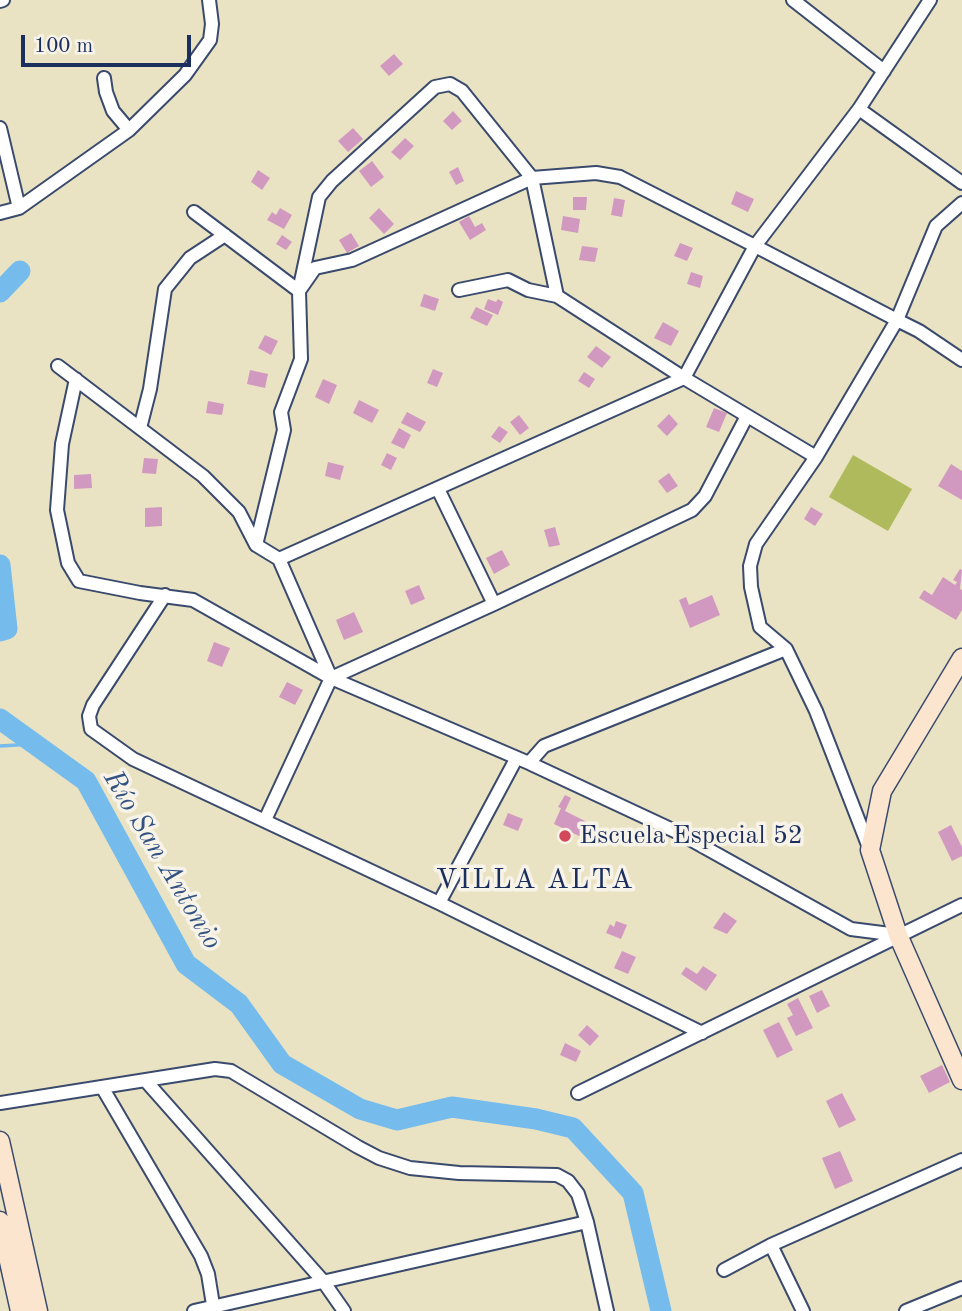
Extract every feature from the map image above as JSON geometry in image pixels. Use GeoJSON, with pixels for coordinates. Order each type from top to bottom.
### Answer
{"type":"FeatureCollection","features":[{"type":"Feature","properties":{"kind":"main road"},"geometry":{"type":"LineString","coordinates":[[962,658],[882,791],[870,850],[898,935],[962,1080]]}},
{"type":"Feature","properties":{"kind":"main road"},"geometry":{"type":"LineString","coordinates":[[0,1141],[38,1311]]}},
{"type":"Feature","properties":{"kind":"main road"},"geometry":{"type":"LineString","coordinates":[[0,1222],[20,1311]]}},
{"type":"Feature","properties":{"kind":"street"},"geometry":{"type":"LineString","coordinates":[[0,213],[19,208],[129,130],[185,75],[210,40],[212,24],[209,0]]}},
{"type":"Feature","properties":{"kind":"street"},"geometry":{"type":"LineString","coordinates":[[793,0],[884,71]]}},
{"type":"Feature","properties":{"kind":"street"},"geometry":{"type":"LineString","coordinates":[[279,559],[684,378],[755,246],[859,109],[930,0]]}},
{"type":"Feature","properties":{"kind":"street"},"geometry":{"type":"LineString","coordinates":[[104,78],[113,111],[129,130]]}},
{"type":"Feature","properties":{"kind":"street"},"geometry":{"type":"LineString","coordinates":[[256,545],[284,430],[281,412],[301,359],[299,291],[318,197],[435,87],[450,84],[462,91],[532,178],[557,296]]}},
{"type":"Feature","properties":{"kind":"street"},"geometry":{"type":"LineString","coordinates":[[859,109],[962,183]]}},
{"type":"Feature","properties":{"kind":"street"},"geometry":{"type":"LineString","coordinates":[[0,128],[19,208]]}},
{"type":"Feature","properties":{"kind":"street"},"geometry":{"type":"LineString","coordinates":[[299,291],[315,268],[352,260],[532,178],[596,173],[620,177],[919,331],[962,360]]}},
{"type":"Feature","properties":{"kind":"street"},"geometry":{"type":"LineString","coordinates":[[870,850],[816,711],[786,649],[760,627],[751,587],[751,566],[756,544],[816,457],[897,320],[936,226],[962,203]]}},
{"type":"Feature","properties":{"kind":"street"},"geometry":{"type":"LineString","coordinates":[[194,212],[299,291]]}},
{"type":"Feature","properties":{"kind":"street"},"geometry":{"type":"LineString","coordinates":[[140,428],[150,389],[165,289],[190,258],[225,235]]}},
{"type":"Feature","properties":{"kind":"street"},"geometry":{"type":"LineString","coordinates":[[459,290],[508,280],[528,290],[557,296],[684,378],[816,457]]}},
{"type":"Feature","properties":{"kind":"street"},"geometry":{"type":"LineString","coordinates":[[58,366],[203,476],[239,512],[256,545],[279,559],[331,678]]}},
{"type":"Feature","properties":{"kind":"street"},"geometry":{"type":"LineString","coordinates":[[76,379],[62,444],[57,510],[68,563],[79,581],[193,600],[331,678],[529,763],[679,833],[851,929],[898,935]]}},
{"type":"Feature","properties":{"kind":"street"},"geometry":{"type":"LineString","coordinates":[[265,820],[331,678],[692,510],[705,496],[747,416]]}},
{"type":"Feature","properties":{"kind":"street"},"geometry":{"type":"LineString","coordinates":[[438,489],[494,604]]}},
{"type":"Feature","properties":{"kind":"street"},"geometry":{"type":"LineString","coordinates":[[165,594],[93,705],[89,716],[91,729],[133,759],[439,903],[702,1032]]}},
{"type":"Feature","properties":{"kind":"street"},"geometry":{"type":"LineString","coordinates":[[529,763],[544,746],[786,649]]}},
{"type":"Feature","properties":{"kind":"street"},"geometry":{"type":"LineString","coordinates":[[439,903],[516,759]]}},
{"type":"Feature","properties":{"kind":"street"},"geometry":{"type":"LineString","coordinates":[[578,1093],[962,905]]}},
{"type":"Feature","properties":{"kind":"street"},"geometry":{"type":"LineString","coordinates":[[0,1103],[215,1069],[231,1071],[358,1147],[410,1168],[459,1173],[557,1175],[568,1181],[578,1194],[607,1311]]}},
{"type":"Feature","properties":{"kind":"street"},"geometry":{"type":"LineString","coordinates":[[145,1080],[323,1281],[344,1311]]}},
{"type":"Feature","properties":{"kind":"street"},"geometry":{"type":"LineString","coordinates":[[102,1087],[201,1256],[208,1274],[214,1309]]}},
{"type":"Feature","properties":{"kind":"street"},"geometry":{"type":"LineString","coordinates":[[724,1270],[771,1245],[962,1160]]}},
{"type":"Feature","properties":{"kind":"street"},"geometry":{"type":"LineString","coordinates":[[194,1311],[214,1309],[323,1281],[587,1222]]}},
{"type":"Feature","properties":{"kind":"street"},"geometry":{"type":"LineString","coordinates":[[771,1245],[803,1311]]}},
{"type":"Feature","properties":{"kind":"street"},"geometry":{"type":"LineString","coordinates":[[906,1311],[962,1288]]}},
{"type":"Feature","properties":{"kind":"green space"},"geometry":{"type":"Polygon","coordinates":[[[853,455],[912,489],[888,531],[829,497],[853,455]]]}},
{"type":"Feature","properties":{"kind":"building"},"geometry":{"type":"Polygon","coordinates":[[[394,54],[403,64],[389,76],[380,66],[394,54]]]}},
{"type":"Feature","properties":{"kind":"building"},"geometry":{"type":"Polygon","coordinates":[[[453,111],[462,121],[452,130],[443,121],[453,111]]]}},
{"type":"Feature","properties":{"kind":"building"},"geometry":{"type":"Polygon","coordinates":[[[353,128],[363,139],[348,152],[338,141],[353,128]]]}},
{"type":"Feature","properties":{"kind":"building"},"geometry":{"type":"Polygon","coordinates":[[[405,138],[414,146],[400,160],[391,152],[405,138]]]}},
{"type":"Feature","properties":{"kind":"building"},"geometry":{"type":"Polygon","coordinates":[[[372,161],[384,177],[371,187],[359,171],[372,161]]]}},
{"type":"Feature","properties":{"kind":"building"},"geometry":{"type":"Polygon","coordinates":[[[458,167],[464,181],[456,185],[449,172],[458,167]]]}},
{"type":"Feature","properties":{"kind":"building"},"geometry":{"type":"Polygon","coordinates":[[[258,170],[270,178],[262,190],[251,182],[258,170]]]}},
{"type":"Feature","properties":{"kind":"building"},"geometry":{"type":"Polygon","coordinates":[[[736,191],[754,199],[748,212],[731,204],[736,191]]]}},
{"type":"Feature","properties":{"kind":"building"},"geometry":{"type":"Polygon","coordinates":[[[573,197],[587,197],[586,210],[573,210],[573,197]]]}},
{"type":"Feature","properties":{"kind":"building"},"geometry":{"type":"Polygon","coordinates":[[[614,198],[625,200],[622,217],[611,215],[614,198]]]}},
{"type":"Feature","properties":{"kind":"building"},"geometry":{"type":"Polygon","coordinates":[[[280,208],[292,215],[284,229],[267,220],[272,212],[276,215],[280,208]]]}},
{"type":"Feature","properties":{"kind":"building"},"geometry":{"type":"Polygon","coordinates":[[[379,208],[394,224],[384,234],[369,218],[379,208]]]}},
{"type":"Feature","properties":{"kind":"building"},"geometry":{"type":"Polygon","coordinates":[[[469,216],[475,227],[482,223],[486,230],[470,240],[459,222],[469,216]]]}},
{"type":"Feature","properties":{"kind":"building"},"geometry":{"type":"Polygon","coordinates":[[[563,216],[580,219],[578,233],[561,230],[563,216]]]}},
{"type":"Feature","properties":{"kind":"building"},"geometry":{"type":"Polygon","coordinates":[[[351,233],[359,246],[347,253],[339,240],[351,233]]]}},
{"type":"Feature","properties":{"kind":"building"},"geometry":{"type":"Polygon","coordinates":[[[282,235],[292,242],[286,250],[276,244],[282,235]]]}},
{"type":"Feature","properties":{"kind":"building"},"geometry":{"type":"Polygon","coordinates":[[[680,243],[693,248],[687,261],[674,256],[680,243]]]}},
{"type":"Feature","properties":{"kind":"building"},"geometry":{"type":"Polygon","coordinates":[[[582,246],[598,248],[595,262],[579,260],[582,246]]]}},
{"type":"Feature","properties":{"kind":"building"},"geometry":{"type":"Polygon","coordinates":[[[691,272],[703,276],[700,288],[687,284],[691,272]]]}},
{"type":"Feature","properties":{"kind":"building"},"geometry":{"type":"Polygon","coordinates":[[[424,294],[439,299],[435,311],[420,306],[424,294]]]}},
{"type":"Feature","properties":{"kind":"building"},"geometry":{"type":"Polygon","coordinates":[[[488,299],[503,302],[498,315],[484,309],[488,299]]]}},
{"type":"Feature","properties":{"kind":"building"},"geometry":{"type":"Polygon","coordinates":[[[476,307],[493,315],[487,326],[470,318],[476,307]]]}},
{"type":"Feature","properties":{"kind":"building"},"geometry":{"type":"Polygon","coordinates":[[[663,322],[679,331],[671,346],[654,338],[663,322]]]}},
{"type":"Feature","properties":{"kind":"building"},"geometry":{"type":"Polygon","coordinates":[[[265,335],[278,341],[271,355],[258,348],[265,335]]]}},
{"type":"Feature","properties":{"kind":"building"},"geometry":{"type":"Polygon","coordinates":[[[596,346],[611,357],[602,368],[587,357],[596,346]]]}},
{"type":"Feature","properties":{"kind":"building"},"geometry":{"type":"Polygon","coordinates":[[[433,369],[443,373],[437,387],[427,383],[433,369]]]}},
{"type":"Feature","properties":{"kind":"building"},"geometry":{"type":"Polygon","coordinates":[[[250,370],[268,374],[265,388],[247,384],[250,370]]]}},
{"type":"Feature","properties":{"kind":"building"},"geometry":{"type":"Polygon","coordinates":[[[584,372],[595,379],[589,388],[578,381],[584,372]]]}},
{"type":"Feature","properties":{"kind":"building"},"geometry":{"type":"Polygon","coordinates":[[[323,379],[337,385],[329,404],[315,397],[323,379]]]}},
{"type":"Feature","properties":{"kind":"building"},"geometry":{"type":"Polygon","coordinates":[[[359,400],[379,410],[372,423],[353,413],[359,400]]]}},
{"type":"Feature","properties":{"kind":"building"},"geometry":{"type":"Polygon","coordinates":[[[208,401],[224,404],[222,415],[206,413],[208,401]]]}},
{"type":"Feature","properties":{"kind":"building"},"geometry":{"type":"Polygon","coordinates":[[[714,408],[727,413],[719,432],[706,427],[714,408]]]}},
{"type":"Feature","properties":{"kind":"building"},"geometry":{"type":"Polygon","coordinates":[[[407,412],[426,422],[420,432],[401,423],[407,412]]]}},
{"type":"Feature","properties":{"kind":"building"},"geometry":{"type":"Polygon","coordinates":[[[669,414],[678,424],[667,436],[657,426],[669,414]]]}},
{"type":"Feature","properties":{"kind":"building"},"geometry":{"type":"Polygon","coordinates":[[[519,415],[529,428],[520,435],[510,422],[519,415]]]}},
{"type":"Feature","properties":{"kind":"building"},"geometry":{"type":"Polygon","coordinates":[[[499,426],[508,432],[500,443],[491,437],[499,426]]]}},
{"type":"Feature","properties":{"kind":"building"},"geometry":{"type":"Polygon","coordinates":[[[399,428],[411,435],[404,449],[391,443],[399,428]]]}},
{"type":"Feature","properties":{"kind":"building"},"geometry":{"type":"Polygon","coordinates":[[[387,453],[397,458],[391,470],[381,465],[387,453]]]}},
{"type":"Feature","properties":{"kind":"building"},"geometry":{"type":"Polygon","coordinates":[[[144,458],[158,459],[156,474],[142,473],[144,458]]]}},
{"type":"Feature","properties":{"kind":"building"},"geometry":{"type":"Polygon","coordinates":[[[328,462],[344,466],[340,480],[325,476],[328,462]]]}},
{"type":"Feature","properties":{"kind":"building"},"geometry":{"type":"Polygon","coordinates":[[[951,464],[962,471],[962,500],[938,486],[951,464]]]}},
{"type":"Feature","properties":{"kind":"building"},"geometry":{"type":"Polygon","coordinates":[[[669,473],[678,486],[667,493],[658,481],[669,473]]]}},
{"type":"Feature","properties":{"kind":"building"},"geometry":{"type":"Polygon","coordinates":[[[91,474],[92,488],[74,489],[74,475],[91,474]]]}},
{"type":"Feature","properties":{"kind":"building"},"geometry":{"type":"Polygon","coordinates":[[[162,507],[162,526],[145,527],[145,508],[162,507]]]}},
{"type":"Feature","properties":{"kind":"building"},"geometry":{"type":"Polygon","coordinates":[[[811,507],[823,514],[815,526],[804,519],[811,507]]]}},
{"type":"Feature","properties":{"kind":"building"},"geometry":{"type":"Polygon","coordinates":[[[555,527],[560,545],[549,547],[544,530],[555,527]]]}},
{"type":"Feature","properties":{"kind":"building"},"geometry":{"type":"Polygon","coordinates":[[[502,550],[510,565],[494,574],[486,558],[502,550]]]}},
{"type":"Feature","properties":{"kind":"building"},"geometry":{"type":"Polygon","coordinates":[[[960,569],[962,610],[956,620],[919,598],[924,590],[932,595],[943,577],[955,585],[957,582],[953,580],[960,569]]]}},
{"type":"Feature","properties":{"kind":"building"},"geometry":{"type":"Polygon","coordinates":[[[419,585],[425,599],[411,605],[405,591],[419,585]]]}},
{"type":"Feature","properties":{"kind":"building"},"geometry":{"type":"Polygon","coordinates":[[[712,595],[720,615],[690,628],[679,600],[686,597],[689,605],[712,595]]]}},
{"type":"Feature","properties":{"kind":"building"},"geometry":{"type":"Polygon","coordinates":[[[354,612],[363,632],[344,640],[336,620],[354,612]]]}},
{"type":"Feature","properties":{"kind":"building"},"geometry":{"type":"Polygon","coordinates":[[[214,642],[230,648],[222,667],[207,661],[214,642]]]}},
{"type":"Feature","properties":{"kind":"building"},"geometry":{"type":"Polygon","coordinates":[[[287,682],[303,690],[295,705],[279,697],[287,682]]]}},
{"type":"Feature","properties":{"kind":"building"},"geometry":{"type":"Polygon","coordinates":[[[565,795],[571,798],[565,811],[601,829],[594,843],[554,824],[561,808],[558,807],[565,795]]]}},
{"type":"Feature","properties":{"kind":"building"},"geometry":{"type":"Polygon","coordinates":[[[508,813],[523,819],[518,831],[503,825],[508,813]]]}},
{"type":"Feature","properties":{"kind":"building"},"geometry":{"type":"Polygon","coordinates":[[[951,825],[962,847],[962,856],[952,861],[938,832],[951,825]]]}},
{"type":"Feature","properties":{"kind":"building"},"geometry":{"type":"Polygon","coordinates":[[[724,912],[737,921],[727,934],[713,928],[724,912]]]}},
{"type":"Feature","properties":{"kind":"building"},"geometry":{"type":"Polygon","coordinates":[[[616,921],[627,925],[621,939],[606,933],[610,924],[614,927],[616,921]]]}},
{"type":"Feature","properties":{"kind":"building"},"geometry":{"type":"Polygon","coordinates":[[[622,951],[636,957],[628,974],[614,968],[622,951]]]}},
{"type":"Feature","properties":{"kind":"building"},"geometry":{"type":"Polygon","coordinates":[[[703,966],[717,975],[706,991],[681,974],[686,967],[697,974],[703,966]]]}},
{"type":"Feature","properties":{"kind":"building"},"geometry":{"type":"Polygon","coordinates":[[[822,990],[830,1006],[817,1013],[809,996],[822,990]]]}},
{"type":"Feature","properties":{"kind":"building"},"geometry":{"type":"Polygon","coordinates":[[[798,998],[813,1028],[796,1036],[787,1018],[793,1015],[787,1004],[798,998]]]}},
{"type":"Feature","properties":{"kind":"building"},"geometry":{"type":"Polygon","coordinates":[[[779,1022],[793,1050],[777,1058],[763,1030],[779,1022]]]}},
{"type":"Feature","properties":{"kind":"building"},"geometry":{"type":"Polygon","coordinates":[[[587,1025],[599,1036],[590,1046],[578,1035],[587,1025]]]}},
{"type":"Feature","properties":{"kind":"building"},"geometry":{"type":"Polygon","coordinates":[[[565,1043],[581,1051],[576,1062],[560,1055],[565,1043]]]}},
{"type":"Feature","properties":{"kind":"building"},"geometry":{"type":"Polygon","coordinates":[[[942,1065],[950,1082],[929,1093],[920,1076],[942,1065]]]}},
{"type":"Feature","properties":{"kind":"building"},"geometry":{"type":"Polygon","coordinates":[[[842,1093],[856,1120],[839,1128],[826,1101],[842,1093]]]}},
{"type":"Feature","properties":{"kind":"building"},"geometry":{"type":"Polygon","coordinates":[[[840,1151],[853,1181],[835,1189],[822,1158],[840,1151]]]}},
{"type":"Feature","properties":{"kind":"waterway","name":"Río San Antonio"},"geometry":{"type":"LineString","coordinates":[[0,292],[20,271]]}},
{"type":"Feature","properties":{"kind":"waterway","name":"Río San Antonio"},"geometry":{"type":"LineString","coordinates":[[0,565],[7,629],[0,631]]}},
{"type":"Feature","properties":{"kind":"waterway","name":"Río San Antonio"},"geometry":{"type":"LineString","coordinates":[[0,719],[86,781],[186,964],[239,1004],[282,1064],[360,1109],[397,1120],[452,1107],[536,1119],[573,1128],[633,1193],[661,1311]]}},
{"type":"Feature","properties":{"kind":"waterway"},"geometry":{"type":"LineString","coordinates":[[0,746],[35,744]]}},
{"type":"Feature","properties":{"kind":"place","name":"Escuela Especial 52"},"geometry":{"type":"Point","coordinates":[565,836]}},
{"type":"Feature","properties":{"kind":"district","name":"VILLA ALTA"},"geometry":{"type":"Point","coordinates":[535,881]}}]}
